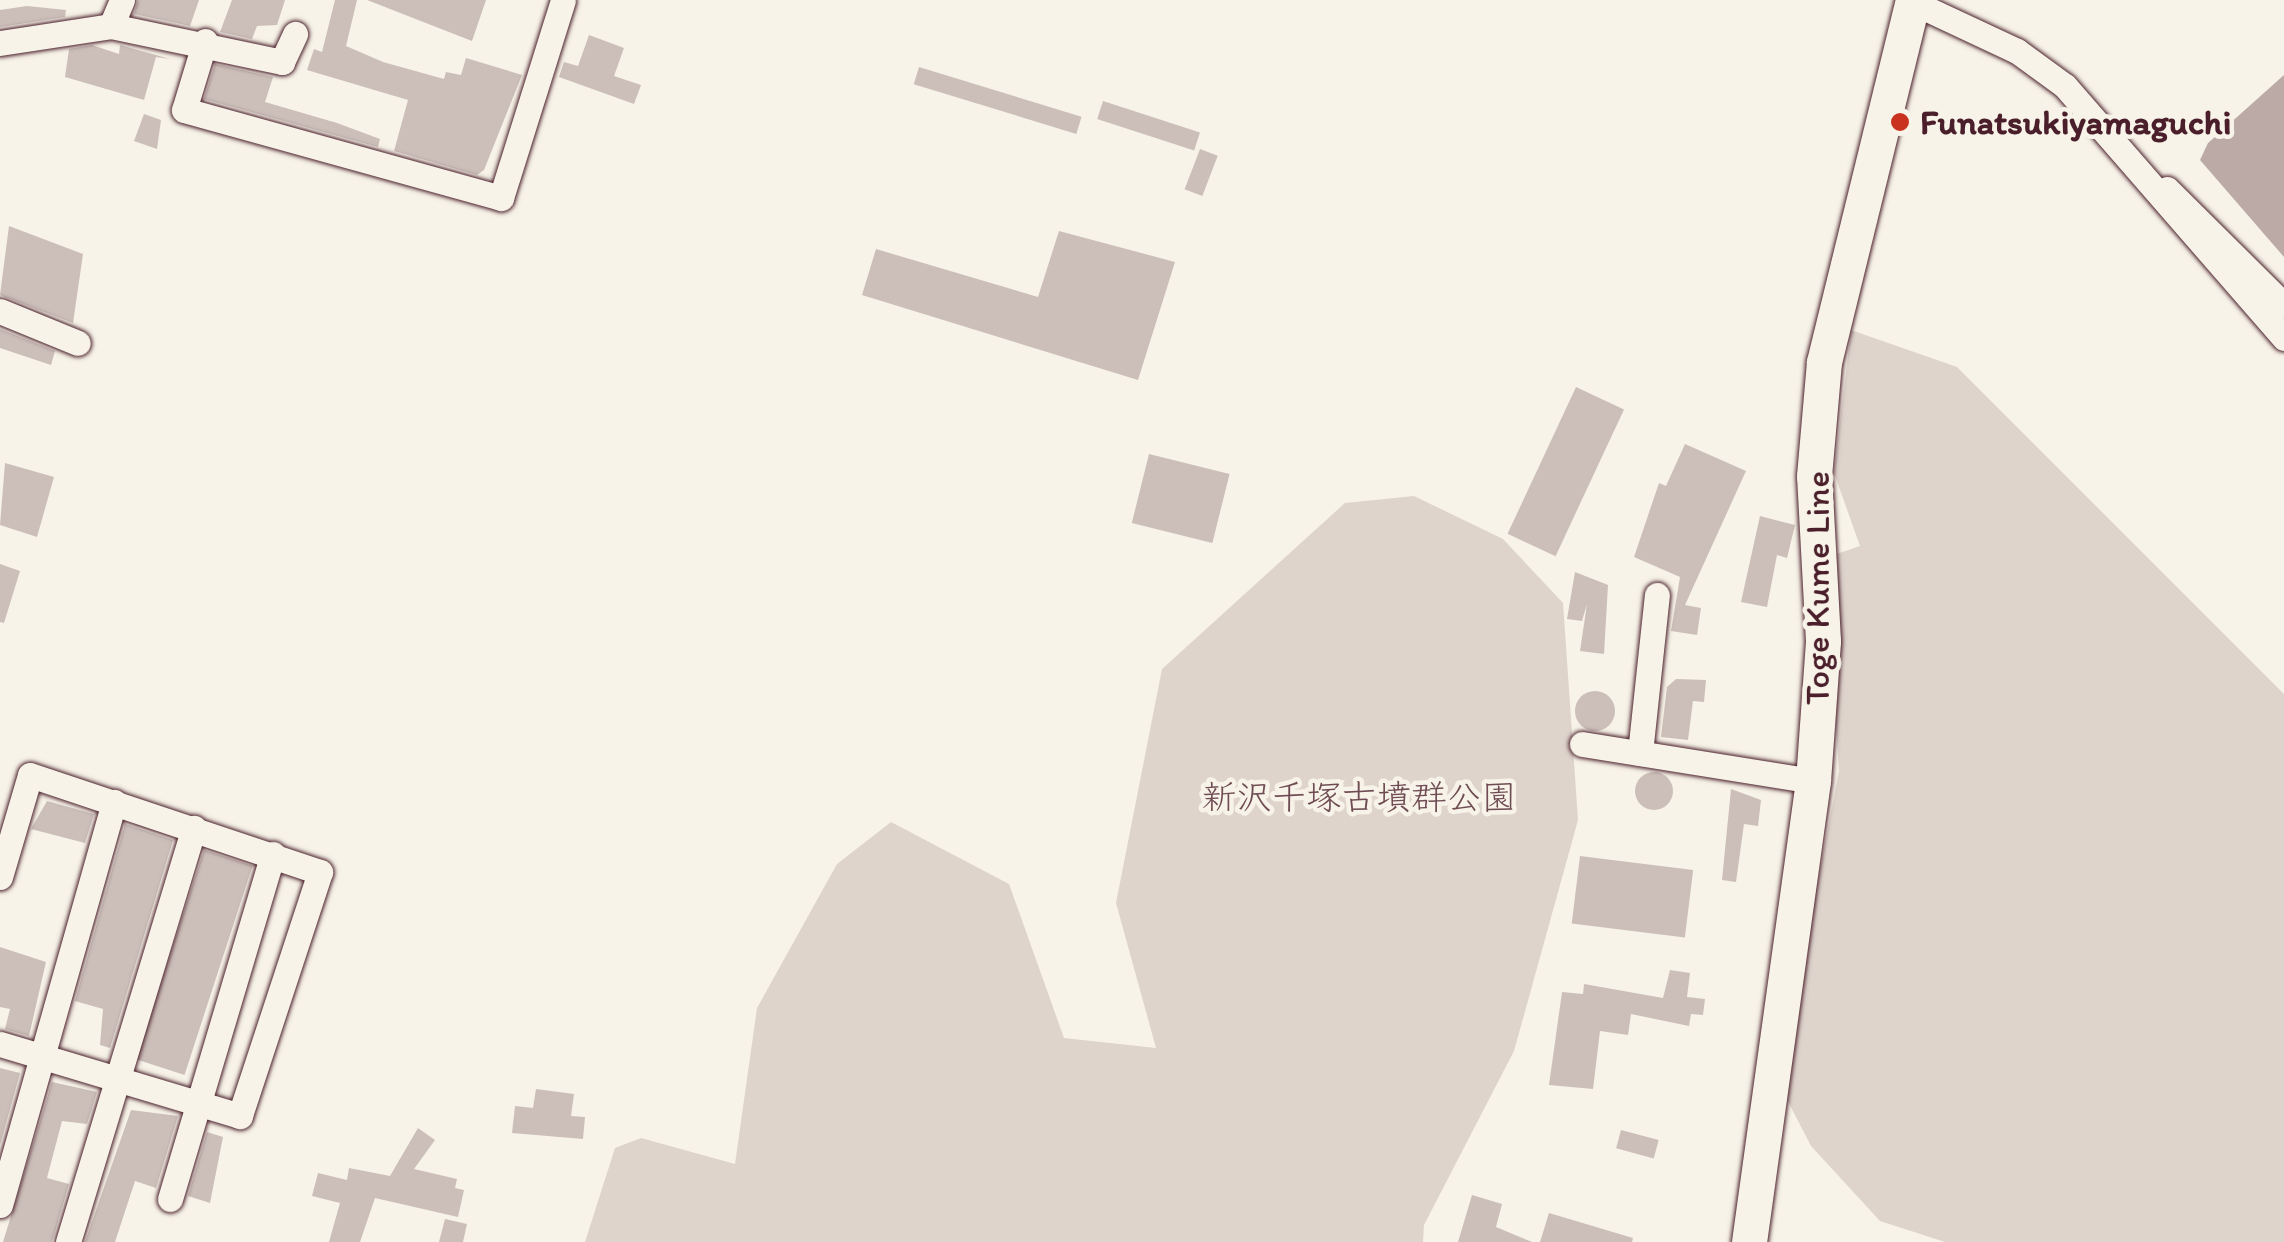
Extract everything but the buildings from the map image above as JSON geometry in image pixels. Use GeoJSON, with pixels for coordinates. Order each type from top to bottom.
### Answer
{"type":"FeatureCollection","features":[{"type":"Feature","properties":{"kind":"main road","name":"Toge Kume Line"},"geometry":{"type":"LineString","coordinates":[[1749,1242],[1813,781],[1823,641],[1814,476],[1824,362],[1911,1]]}},
{"type":"Feature","properties":{"kind":"street"},"geometry":{"type":"LineString","coordinates":[[111,26],[122,0]]}},
{"type":"Feature","properties":{"kind":"street"},"geometry":{"type":"LineString","coordinates":[[205,40],[184,110],[501,198],[563,0]]}},
{"type":"Feature","properties":{"kind":"street"},"geometry":{"type":"LineString","coordinates":[[1911,1],[2016,51],[2065,86],[2284,305]]}},
{"type":"Feature","properties":{"kind":"street"},"geometry":{"type":"LineString","coordinates":[[0,43],[111,26],[205,40],[282,62],[296,34]]}},
{"type":"Feature","properties":{"kind":"street"},"geometry":{"type":"LineString","coordinates":[[2138,162],[2190,238],[2284,338]]}},
{"type":"Feature","properties":{"kind":"street"},"geometry":{"type":"LineString","coordinates":[[0,311],[78,343]]}},
{"type":"Feature","properties":{"kind":"street"},"geometry":{"type":"LineString","coordinates":[[1640,753],[1657,595]]}},
{"type":"Feature","properties":{"kind":"street"},"geometry":{"type":"LineString","coordinates":[[1582,744],[1813,781]]}},
{"type":"Feature","properties":{"kind":"street"},"geometry":{"type":"LineString","coordinates":[[0,877],[30,774],[320,872],[240,1116],[118,1076],[0,1044]]}},
{"type":"Feature","properties":{"kind":"street"},"geometry":{"type":"LineString","coordinates":[[0,1205],[114,802]]}},
{"type":"Feature","properties":{"kind":"street"},"geometry":{"type":"LineString","coordinates":[[68,1242],[194,828]]}},
{"type":"Feature","properties":{"kind":"street"},"geometry":{"type":"LineString","coordinates":[[170,1199],[273,854]]}},
{"type":"Feature","properties":{"kind":"green space"},"geometry":{"type":"Polygon","coordinates":[[[1851,330],[1957,367],[2284,694],[2284,1242],[1945,1242],[1880,1221],[1811,1146],[1779,1084],[1839,771],[1825,558],[1860,546],[1834,473],[1851,330]]]}},
{"type":"Feature","properties":{"kind":"green space","name":"新沢千塚古墳群公園"},"geometry":{"type":"Polygon","coordinates":[[[1414,496],[1503,539],[1563,603],[1578,820],[1514,1051],[1424,1225],[1423,1242],[585,1242],[615,1148],[641,1138],[735,1164],[757,1008],[837,864],[891,822],[1009,884],[1064,1038],[1156,1048],[1116,903],[1162,669],[1345,503],[1414,496]]]}},
{"type":"Feature","properties":{"kind":"shaded area"},"geometry":{"type":"Polygon","coordinates":[[[2284,75],[2284,257],[2200,160],[2208,143],[2284,75]]]}},
{"type":"Feature","properties":{"kind":"place","name":"Funatsukiyamaguchi"},"geometry":{"type":"Point","coordinates":[1900,122]}}]}
